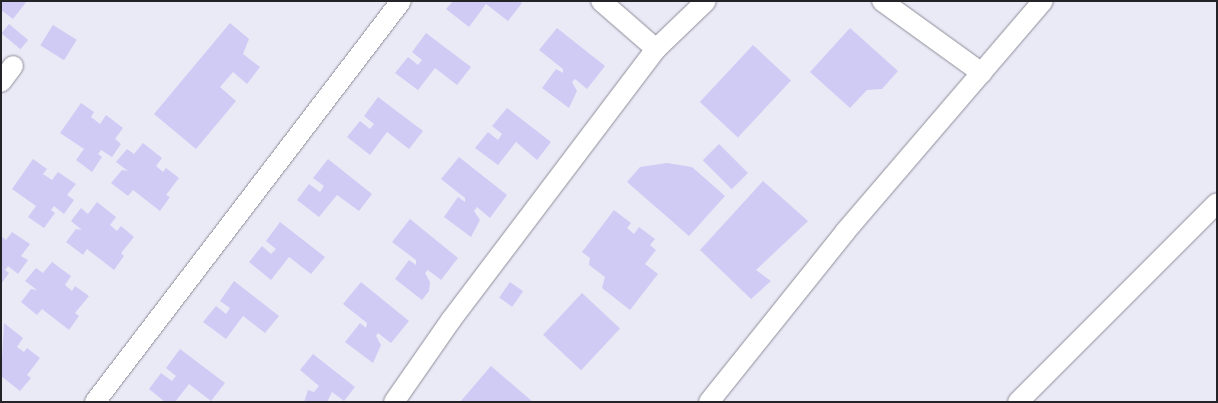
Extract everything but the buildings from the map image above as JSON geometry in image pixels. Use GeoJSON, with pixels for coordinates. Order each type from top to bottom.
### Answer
{"type":"FeatureCollection","features":[{"type":"Feature","properties":{"kind":"street"},"geometry":{"type":"LineString","coordinates":[[95,402],[401,1]]}},
{"type":"Feature","properties":{"kind":"street"},"geometry":{"type":"LineString","coordinates":[[601,1],[656,49]]}},
{"type":"Feature","properties":{"kind":"street"},"geometry":{"type":"LineString","coordinates":[[394,402],[451,320],[656,49],[706,1]]}},
{"type":"Feature","properties":{"kind":"street"},"geometry":{"type":"LineString","coordinates":[[882,1],[982,73]]}},
{"type":"Feature","properties":{"kind":"street"},"geometry":{"type":"LineString","coordinates":[[709,402],[845,232],[1043,1]]}},
{"type":"Feature","properties":{"kind":"street"},"geometry":{"type":"LineString","coordinates":[[1018,402],[1217,203]]}}]}
